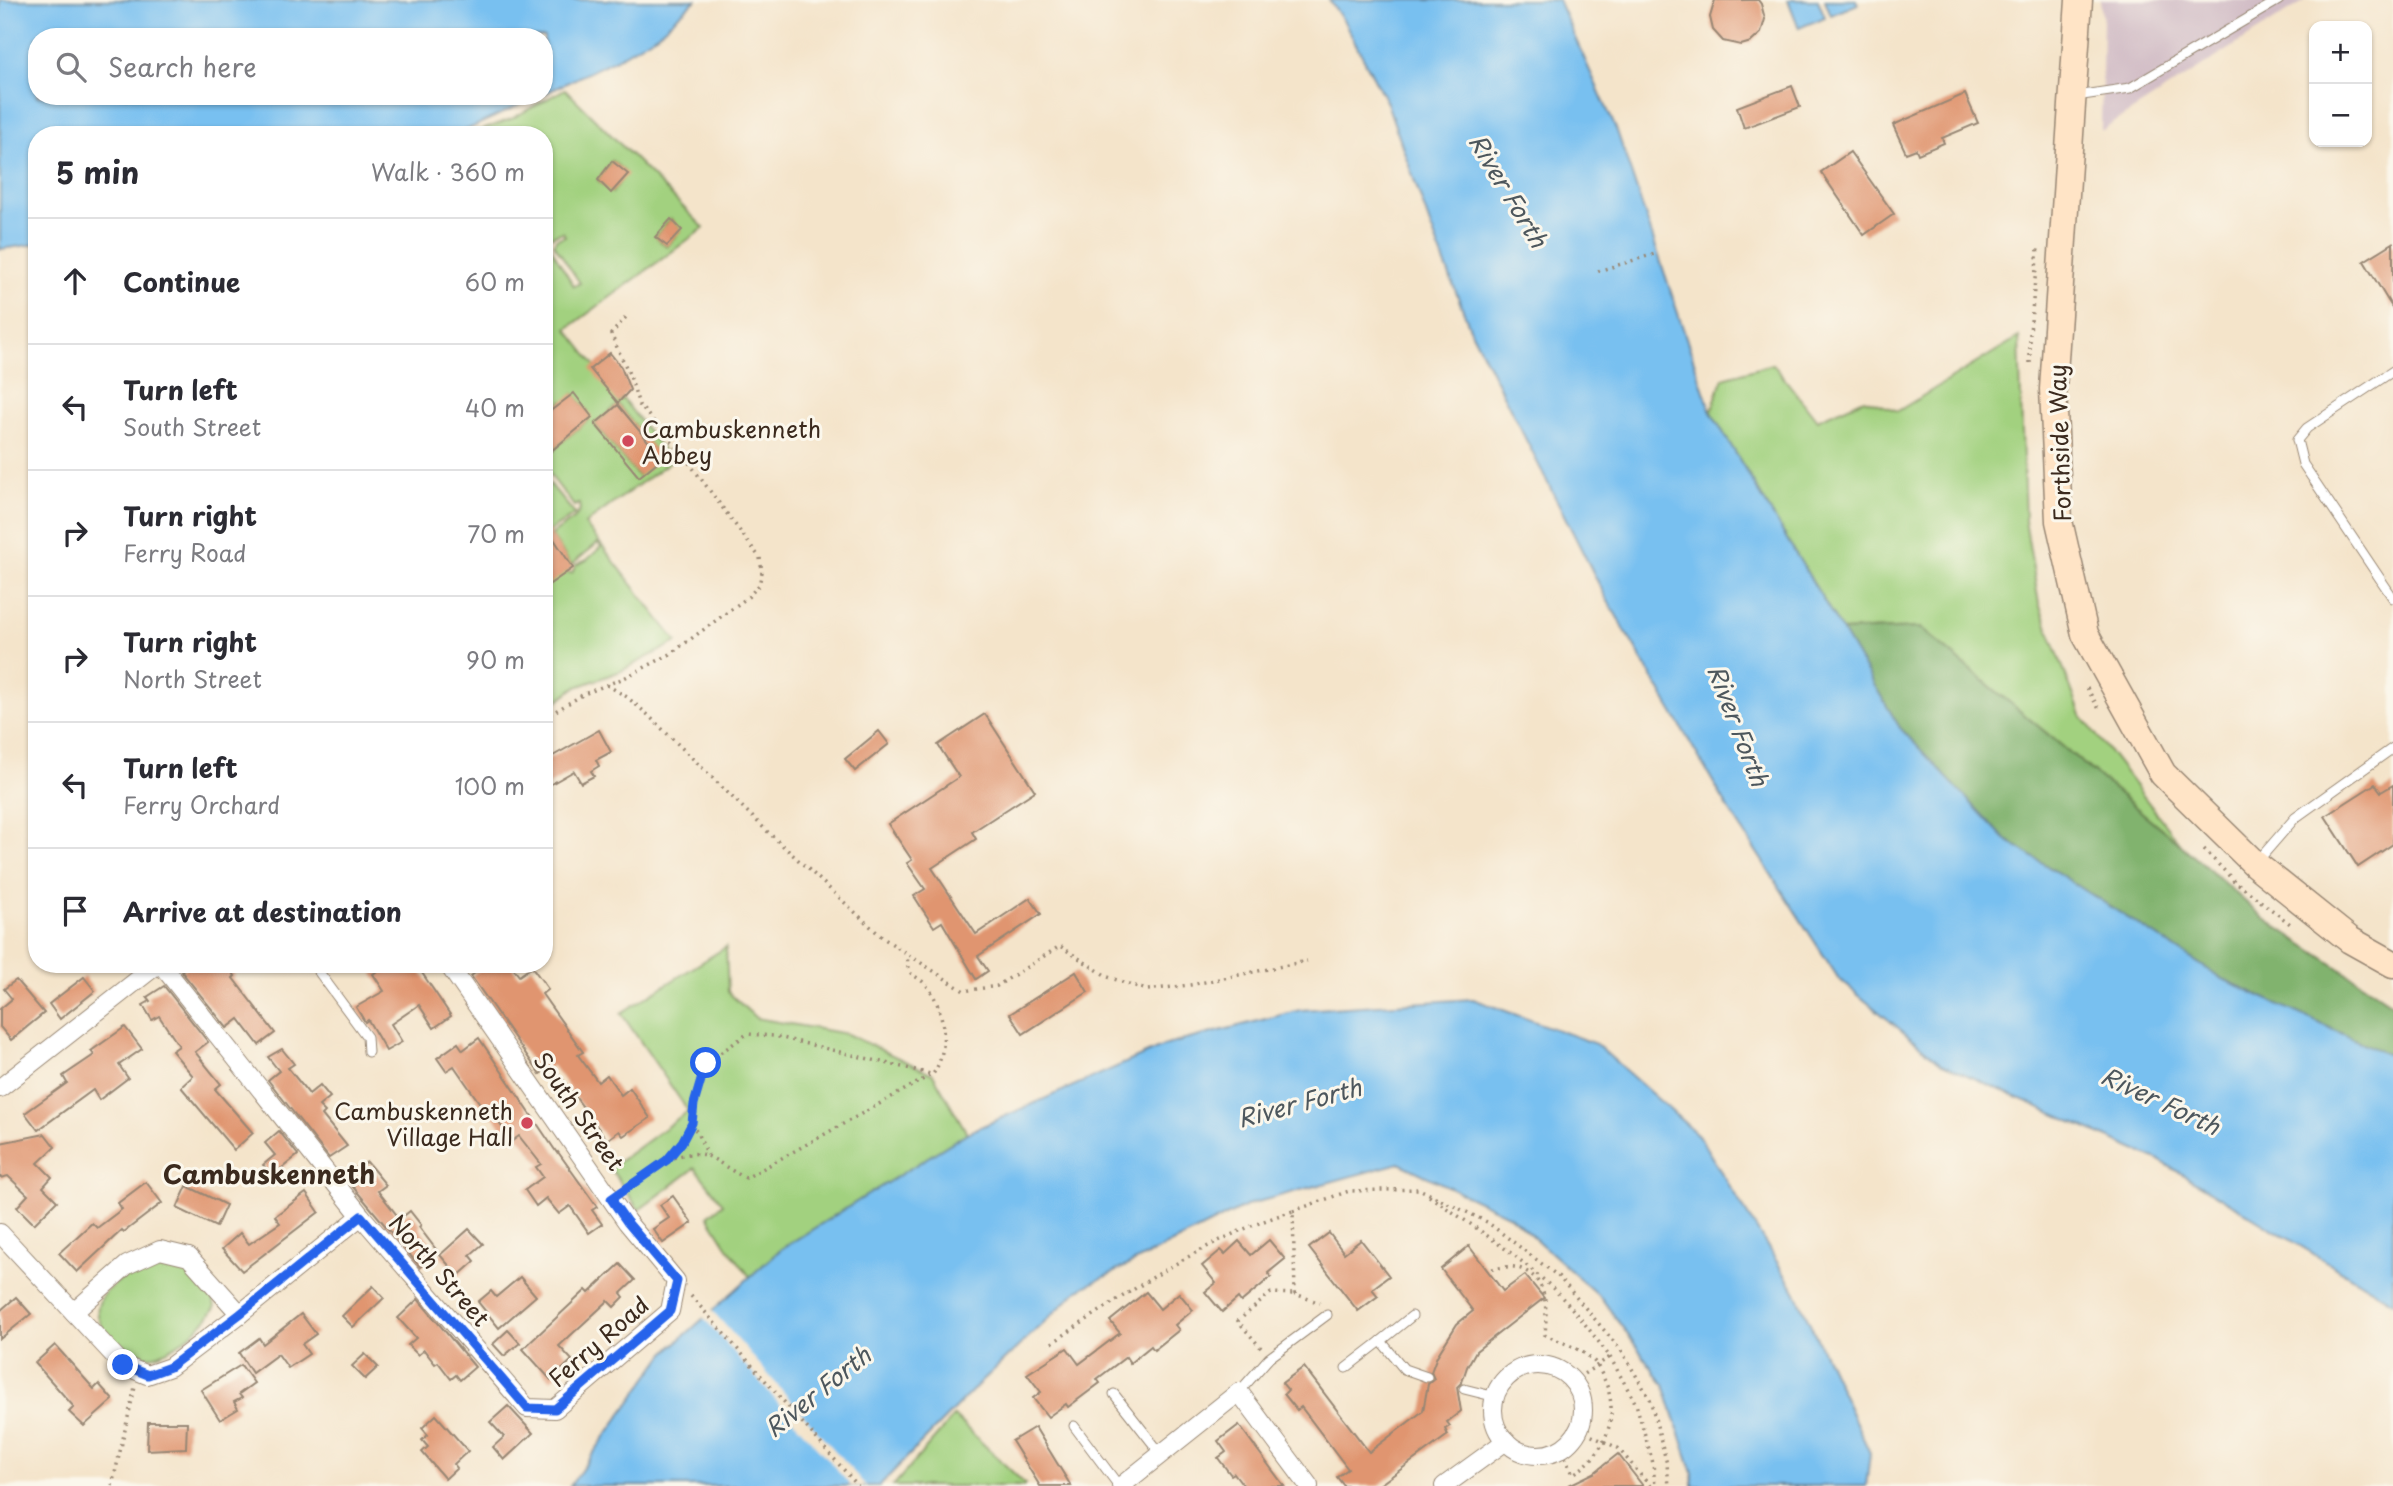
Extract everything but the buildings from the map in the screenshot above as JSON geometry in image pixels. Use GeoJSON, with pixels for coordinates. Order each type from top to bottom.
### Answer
{"type":"FeatureCollection","features":[{"type":"Feature","properties":{"kind":"street","name":"Forthside Way"},"geometry":{"type":"LineString","coordinates":[[2079,0],[2053,389],[2059,521],[2085,634],[2163,774],[2255,864],[2350,940],[2393,964]]}},
{"type":"Feature","properties":{"kind":"street"},"geometry":{"type":"LineString","coordinates":[[0,1088],[148,973]]}},
{"type":"Feature","properties":{"kind":"street","name":"North Street"},"geometry":{"type":"LineString","coordinates":[[167,973],[361,1216],[527,1408]]}},
{"type":"Feature","properties":{"kind":"street","name":"South Street"},"geometry":{"type":"LineString","coordinates":[[454,973],[627,1222],[677,1281]]}},
{"type":"Feature","properties":{"kind":"street"},"geometry":{"type":"LineString","coordinates":[[0,1233],[123,1365],[148,1375],[170,1367],[361,1216]]}},
{"type":"Feature","properties":{"kind":"street"},"geometry":{"type":"LineString","coordinates":[[74,1312],[127,1265],[160,1250],[189,1257],[240,1314]]}},
{"type":"Feature","properties":{"kind":"street","name":"Ferry Road"},"geometry":{"type":"LineString","coordinates":[[527,1408],[555,1409],[670,1311],[677,1281]]}},
{"type":"Feature","properties":{"kind":"street"},"geometry":{"type":"LineString","coordinates":[[1536,1365],[1550,1367],[1573,1381],[1583,1405],[1583,1418],[1579,1430],[1561,1449],[1550,1454],[1526,1454],[1506,1441],[1495,1420],[1496,1397],[1502,1384],[1523,1368],[1536,1365]]}},
{"type":"Feature","properties":{"kind":"street"},"geometry":{"type":"LineString","coordinates":[[1120,1486],[1240,1392],[1309,1486]]}},
{"type":"Feature","properties":{"kind":"street"},"geometry":{"type":"LineString","coordinates":[[1444,1486],[1506,1441]]}},
{"type":"Feature","properties":{"kind":"lane"},"geometry":{"type":"LineString","coordinates":[[2074,96],[2130,88],[2279,0]]}},
{"type":"Feature","properties":{"kind":"lane"},"geometry":{"type":"LineString","coordinates":[[2393,371],[2307,428],[2297,440],[2303,464],[2393,598]]}},
{"type":"Feature","properties":{"kind":"lane"},"geometry":{"type":"LineString","coordinates":[[2255,864],[2295,818],[2393,748]]}},
{"type":"Feature","properties":{"kind":"lane"},"geometry":{"type":"LineString","coordinates":[[320,973],[367,1037],[368,1052]]}},
{"type":"Feature","properties":{"kind":"lane"},"geometry":{"type":"LineString","coordinates":[[1240,1392],[1269,1358],[1327,1315]]}},
{"type":"Feature","properties":{"kind":"lane"},"geometry":{"type":"LineString","coordinates":[[1346,1368],[1412,1316]]}},
{"type":"Feature","properties":{"kind":"lane"},"geometry":{"type":"LineString","coordinates":[[1381,1341],[1404,1368],[1427,1377]]}},
{"type":"Feature","properties":{"kind":"lane"},"geometry":{"type":"LineString","coordinates":[[1464,1389],[1496,1397]]}},
{"type":"Feature","properties":{"kind":"lane"},"geometry":{"type":"LineString","coordinates":[[1114,1394],[1161,1454]]}},
{"type":"Feature","properties":{"kind":"lane"},"geometry":{"type":"LineString","coordinates":[[1073,1426],[1120,1486]]}},
{"type":"Feature","properties":{"kind":"path"},"geometry":{"type":"LineString","coordinates":[[2031,371],[2030,332],[2039,235]]}},
{"type":"Feature","properties":{"kind":"path"},"geometry":{"type":"LineString","coordinates":[[1598,271],[1658,254]]}},
{"type":"Feature","properties":{"kind":"path"},"geometry":{"type":"LineString","coordinates":[[553,713],[584,694],[669,655],[748,597],[759,584],[762,572],[760,558],[722,505],[681,452],[639,405],[630,376],[611,334],[627,316]]}},
{"type":"Feature","properties":{"kind":"path"},"geometry":{"type":"LineString","coordinates":[[2085,683],[2090,696],[2105,718]]}},
{"type":"Feature","properties":{"kind":"path"},"geometry":{"type":"LineString","coordinates":[[607,685],[627,696],[647,714],[768,832],[883,938],[908,957],[964,991],[997,986],[1060,946],[1108,977],[1147,990],[1190,985],[1307,961]]}},
{"type":"Feature","properties":{"kind":"path"},"geometry":{"type":"LineString","coordinates":[[2198,841],[2233,880],[2299,930]]}},
{"type":"Feature","properties":{"kind":"path"},"geometry":{"type":"LineString","coordinates":[[611,1199],[667,1160],[688,1152],[708,1155],[746,1178],[933,1074],[941,1056],[942,1017],[927,985],[907,967],[908,957]]}},
{"type":"Feature","properties":{"kind":"path"},"geometry":{"type":"LineString","coordinates":[[667,1160],[682,1142],[692,1123],[694,1104],[706,1063],[747,1034],[774,1036],[933,1074]]}},
{"type":"Feature","properties":{"kind":"path"},"geometry":{"type":"LineString","coordinates":[[692,1123],[708,1155]]}},
{"type":"Feature","properties":{"kind":"path"},"geometry":{"type":"LineString","coordinates":[[1419,1189],[1540,1276],[1581,1319],[1610,1357],[1636,1404],[1653,1463],[1655,1486]]}},
{"type":"Feature","properties":{"kind":"path"},"geometry":{"type":"LineString","coordinates":[[1052,1343],[1126,1294],[1265,1219],[1349,1191],[1419,1189],[1487,1222],[1559,1277],[1621,1350],[1650,1399],[1667,1464],[1669,1486]]}},
{"type":"Feature","properties":{"kind":"path"},"geometry":{"type":"LineString","coordinates":[[1293,1211],[1295,1294]]}},
{"type":"Feature","properties":{"kind":"path"},"geometry":{"type":"LineString","coordinates":[[1492,1269],[1514,1267],[1529,1275],[1542,1288],[1547,1306],[1545,1335],[1589,1356],[1598,1366],[1609,1389],[1612,1416],[1605,1442],[1592,1459],[1573,1474],[1561,1449]]}},
{"type":"Feature","properties":{"kind":"path"},"geometry":{"type":"LineString","coordinates":[[1269,1358],[1238,1321],[1271,1293],[1295,1294],[1319,1301],[1327,1315]]}},
{"type":"Feature","properties":{"kind":"path"},"geometry":{"type":"LineString","coordinates":[[702,1308],[858,1486]]}},
{"type":"Feature","properties":{"kind":"path"},"geometry":{"type":"LineString","coordinates":[[1573,1381],[1610,1357]]}},
{"type":"Feature","properties":{"kind":"path"},"geometry":{"type":"LineString","coordinates":[[112,1486],[139,1371]]}},
{"type":"Feature","properties":{"kind":"path"},"geometry":{"type":"LineString","coordinates":[[1579,1430],[1618,1448],[1650,1486]]}},
{"type":"Feature","properties":{"kind":"shaded area"},"geometry":{"type":"Polygon","coordinates":[[[2100,0],[2306,0],[2101,131],[2103,22],[2100,0]]]}},
{"type":"Feature","properties":{"kind":"green space"},"geometry":{"type":"Polygon","coordinates":[[[565,89],[704,228],[567,329],[595,365],[618,402],[623,399],[671,461],[585,524],[677,642],[621,671],[574,688],[553,704],[553,550],[569,573],[572,573],[576,565],[587,560],[601,547],[598,543],[571,565],[553,538],[553,534],[575,518],[580,510],[579,504],[574,506],[553,479],[553,449],[589,419],[588,412],[574,394],[567,406],[563,401],[553,408],[553,251],[574,286],[580,283],[554,244],[556,239],[565,236],[563,232],[553,236],[553,126],[492,126],[536,105],[553,105],[553,96],[565,89]],[[612,161],[598,180],[612,193],[625,175],[612,161]],[[671,219],[656,236],[658,239],[663,238],[660,241],[667,247],[681,230],[671,219]],[[618,405],[595,424],[638,476],[661,458],[618,405]]]}},
{"type":"Feature","properties":{"kind":"green space"},"geometry":{"type":"Polygon","coordinates":[[[2019,337],[2025,521],[2039,604],[2081,715],[2181,845],[1920,628],[1842,631],[1711,412],[1723,378],[1773,364],[1817,420],[1864,399],[1898,411],[2019,337]]]}},
{"type":"Feature","properties":{"kind":"green space"},"geometry":{"type":"Polygon","coordinates":[[[553,488],[575,514],[553,529],[553,488]]]}},
{"type":"Feature","properties":{"kind":"green space"},"geometry":{"type":"Polygon","coordinates":[[[1920,628],[2181,845],[2265,919],[2393,1004],[2393,1057],[2223,979],[2005,839],[1900,728],[1842,631],[1920,628]]]}},
{"type":"Feature","properties":{"kind":"green space"},"geometry":{"type":"Polygon","coordinates":[[[726,947],[728,992],[756,1018],[847,1034],[933,1074],[967,1133],[781,1249],[750,1277],[708,1216],[723,1204],[695,1168],[639,1210],[610,1168],[688,1111],[621,1013],[726,947]]]}},
{"type":"Feature","properties":{"kind":"green space"},"geometry":{"type":"Polygon","coordinates":[[[158,1258],[184,1262],[213,1296],[215,1308],[178,1344],[166,1351],[141,1357],[126,1352],[111,1339],[100,1323],[98,1307],[103,1296],[116,1283],[158,1258]]]}},
{"type":"Feature","properties":{"kind":"green space"},"geometry":{"type":"Polygon","coordinates":[[[954,1416],[1025,1484],[893,1486],[954,1416]]]}},
{"type":"Feature","properties":{"kind":"water"},"geometry":{"type":"Polygon","coordinates":[[[0,0],[696,0],[656,35],[616,59],[553,90],[553,28],[28,28],[28,105],[520,105],[475,126],[28,126],[28,245],[0,249],[0,0]]]}},
{"type":"Feature","properties":{"kind":"water","name":"River Forth"},"geometry":{"type":"Polygon","coordinates":[[[1329,0],[1558,0],[1617,131],[1711,412],[1900,728],[2005,839],[2223,979],[2393,1057],[2393,1302],[2162,1162],[1942,1064],[1839,979],[1730,811],[1605,596],[1472,333],[1387,103],[1345,23],[1329,0]]]}},
{"type":"Feature","properties":{"kind":"water"},"geometry":{"type":"Polygon","coordinates":[[[1788,0],[1818,0],[1825,17],[1799,28],[1788,0]]]}},
{"type":"Feature","properties":{"kind":"water"},"geometry":{"type":"Polygon","coordinates":[[[1825,0],[1856,0],[1858,4],[1831,15],[1825,0]]]}},
{"type":"Feature","properties":{"kind":"water","name":"River Forth"},"geometry":{"type":"Polygon","coordinates":[[[1473,999],[1596,1044],[1698,1135],[1795,1291],[1870,1453],[1866,1486],[1693,1486],[1693,1473],[1664,1385],[1602,1299],[1510,1216],[1399,1163],[1250,1204],[1078,1290],[981,1382],[879,1486],[570,1486],[665,1353],[781,1249],[967,1133],[1166,1045],[1300,1010],[1473,999]]]}},
{"type":"Feature","properties":{"kind":"pier"},"geometry":{"type":"Polygon","coordinates":[[[710,1308],[866,1486],[851,1486],[702,1316],[710,1308]]]}},
{"type":"Feature","properties":{"kind":"place","name":"Cambuskenneth Abbey"},"geometry":{"type":"Point","coordinates":[628,441]}},
{"type":"Feature","properties":{"kind":"place","name":"Cambuskenneth Village Hall"},"geometry":{"type":"Point","coordinates":[527,1123]}},
{"type":"Feature","properties":{"kind":"district","name":"Cambuskenneth"},"geometry":{"type":"Point","coordinates":[269,1173]}},
{"type":"Feature","properties":{"kind":"route"},"geometry":{"type":"LineString","coordinates":[[123,1365],[148,1375],[170,1367],[361,1216],[527,1408],[555,1409],[670,1311],[677,1281],[611,1199],[667,1160],[682,1142],[692,1123],[694,1104],[706,1063]]}}]}
